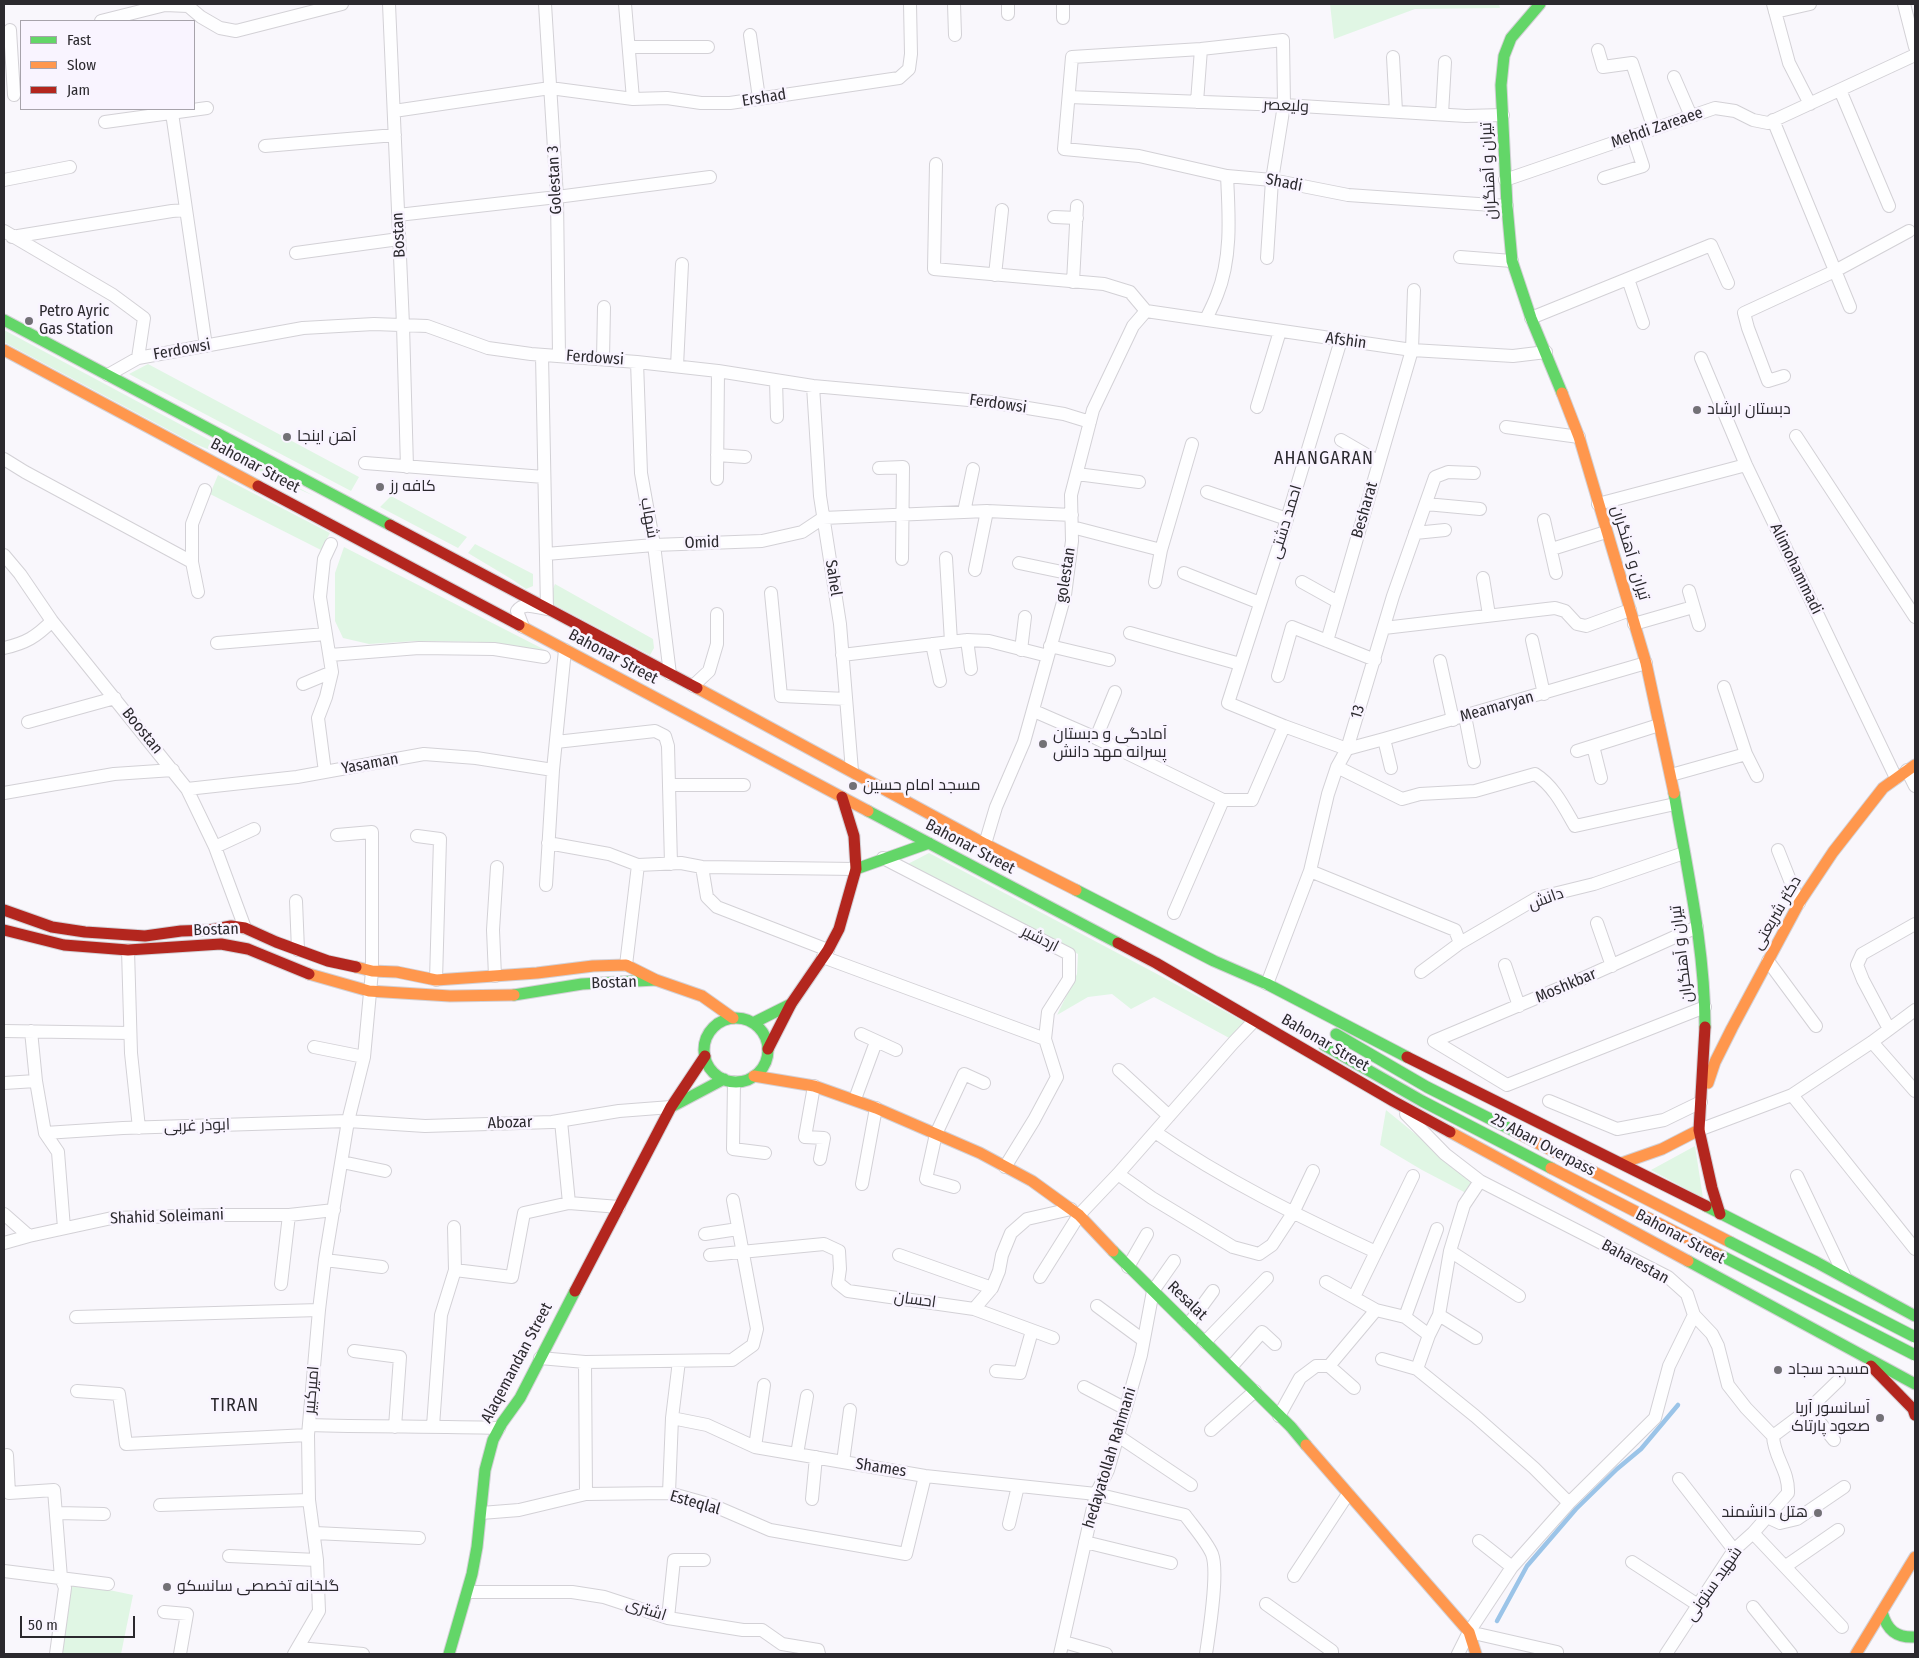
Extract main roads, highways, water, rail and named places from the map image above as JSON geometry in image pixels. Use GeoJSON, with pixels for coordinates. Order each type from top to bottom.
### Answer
{"type":"FeatureCollection","features":[{"type":"Feature","properties":{"kind":"main road","name":"تیران و آهنگران"},"geometry":{"type":"LineString","coordinates":[[1540,4],[1511,38],[1504,56],[1501,85],[1502,115],[1506,206],[1512,261],[1531,318],[1579,437],[1646,663],[1670,775],[1697,928],[1705,1008],[1699,1130],[1720,1214]]}},
{"type":"Feature","properties":{"kind":"main road","name":"Bahonar Street"},"geometry":{"type":"LineString","coordinates":[[4,320],[693,686],[985,844],[1214,961],[1267,984],[1426,1067],[1622,1163],[1912,1313]]}},
{"type":"Feature","properties":{"kind":"main road","name":"Bahonar Street"},"geometry":{"type":"LineString","coordinates":[[4,351],[1156,963],[1393,1101],[1915,1384]]}},
{"type":"Feature","properties":{"kind":"main road"},"geometry":{"type":"LineString","coordinates":[[272,493],[289,495],[315,502],[320,496],[313,484]]}},
{"type":"Feature","properties":{"kind":"main road","name":"دکتر شریعتی"},"geometry":{"type":"LineString","coordinates":[[1701,1102],[1715,1062],[1800,903],[1833,852],[1883,788],[1911,767]]}},
{"type":"Feature","properties":{"kind":"main road"},"geometry":{"type":"LineString","coordinates":[[702,996],[708,1035],[705,1056],[708,1066],[715,1074],[729,1080],[745,1080],[754,1076],[773,1060],[791,1004],[826,953],[839,928],[856,869],[854,836],[842,797]]}},
{"type":"Feature","properties":{"kind":"main road"},"geometry":{"type":"LineString","coordinates":[[856,869],[929,843]]}},
{"type":"Feature","properties":{"kind":"main road","name":"Bostan"},"geometry":{"type":"LineString","coordinates":[[4,910],[52,927],[85,932],[144,936],[181,931],[210,930],[231,926],[245,928],[328,961],[372,971],[397,972],[436,980],[537,974],[592,966],[626,965],[656,980]]}},
{"type":"Feature","properties":{"kind":"main road","name":"Bostan"},"geometry":{"type":"LineString","coordinates":[[4,930],[64,945],[128,950],[221,944],[248,949],[308,974],[369,990],[450,996],[506,996],[582,984],[656,980]]}},
{"type":"Feature","properties":{"kind":"main road"},"geometry":{"type":"LineString","coordinates":[[1214,961],[1312,1021]]}},
{"type":"Feature","properties":{"kind":"main road"},"geometry":{"type":"LineString","coordinates":[[1156,963],[1248,1003]]}},
{"type":"Feature","properties":{"kind":"main road"},"geometry":{"type":"LineString","coordinates":[[656,980],[702,996],[732,1018]]}},
{"type":"Feature","properties":{"kind":"main road"},"geometry":{"type":"LineString","coordinates":[[753,1023],[791,1004]]}},
{"type":"Feature","properties":{"kind":"main road"},"geometry":{"type":"LineString","coordinates":[[708,1035],[718,1024],[732,1018],[743,1019],[753,1023],[763,1034],[773,1060],[814,1086]]}},
{"type":"Feature","properties":{"kind":"main road","name":"25 Aban Overpass"},"geometry":{"type":"LineString","coordinates":[[1328,1030],[1427,1087],[1915,1337]]}},
{"type":"Feature","properties":{"kind":"main road","name":"25 Aban Overpass"},"geometry":{"type":"LineString","coordinates":[[1314,1040],[1422,1101],[1915,1355]]}},
{"type":"Feature","properties":{"kind":"main road","name":"Alaqemandan Street"},"geometry":{"type":"LineString","coordinates":[[449,1654],[469,1592],[477,1547],[483,1487],[489,1456],[499,1428],[520,1398],[671,1108],[705,1056]]}},
{"type":"Feature","properties":{"kind":"main road"},"geometry":{"type":"LineString","coordinates":[[754,1076],[814,1086]]}},
{"type":"Feature","properties":{"kind":"main road"},"geometry":{"type":"LineString","coordinates":[[671,1108],[729,1080]]}},
{"type":"Feature","properties":{"kind":"main road","name":"Resalat"},"geometry":{"type":"LineString","coordinates":[[814,1086],[855,1099],[980,1153],[1032,1181],[1075,1212],[1128,1267],[1291,1427],[1469,1632],[1476,1654]]}},
{"type":"Feature","properties":{"kind":"main road"},"geometry":{"type":"LineString","coordinates":[[1622,1163],[1648,1155],[1699,1130]]}},
{"type":"Feature","properties":{"kind":"main road"},"geometry":{"type":"LineString","coordinates":[[1798,1319],[1816,1316],[1828,1304],[1828,1287],[1816,1262]]}},
{"type":"Feature","properties":{"kind":"main road"},"geometry":{"type":"LineString","coordinates":[[1859,1354],[1913,1409],[1915,1415]]}},
{"type":"Feature","properties":{"kind":"main road"},"geometry":{"type":"LineString","coordinates":[[1856,1654],[1913,1561],[1915,1549]]}},
{"type":"Feature","properties":{"kind":"main road"},"geometry":{"type":"LineString","coordinates":[[1882,1612],[1888,1629],[1896,1635],[1906,1638],[1915,1637]]}},
{"type":"Feature","properties":{"kind":"waterway"},"geometry":{"type":"LineString","coordinates":[[1497,1621],[1527,1566],[1576,1509],[1617,1469],[1641,1449],[1678,1405]]}},
{"type":"Feature","properties":{"kind":"place","name":"Petro Ayric Gas Station"},"geometry":{"type":"Point","coordinates":[29,321]}},
{"type":"Feature","properties":{"kind":"place","name":"دبستان ارشاد"},"geometry":{"type":"Point","coordinates":[1697,410]}},
{"type":"Feature","properties":{"kind":"place","name":"آهن اینجا"},"geometry":{"type":"Point","coordinates":[287,437]}},
{"type":"Feature","properties":{"kind":"place","name":"کافه رز"},"geometry":{"type":"Point","coordinates":[380,487]}},
{"type":"Feature","properties":{"kind":"place","name":"آمادگی و دبستان پسرانه مهد دانش"},"geometry":{"type":"Point","coordinates":[1043,744]}},
{"type":"Feature","properties":{"kind":"place","name":"مسجد امام حسین"},"geometry":{"type":"Point","coordinates":[853,786]}},
{"type":"Feature","properties":{"kind":"place","name":"مسجد سجاد"},"geometry":{"type":"Point","coordinates":[1778,1370]}},
{"type":"Feature","properties":{"kind":"place","name":"آسانسور آریا صعود پارتاک"},"geometry":{"type":"Point","coordinates":[1880,1418]}},
{"type":"Feature","properties":{"kind":"place","name":"هتل دانشمند"},"geometry":{"type":"Point","coordinates":[1818,1513]}},
{"type":"Feature","properties":{"kind":"place","name":"گلخانه تخصصی سانسکو"},"geometry":{"type":"Point","coordinates":[167,1587]}},
{"type":"Feature","properties":{"kind":"district","name":"AHANGARAN"},"geometry":{"type":"Point","coordinates":[1324,459]}},
{"type":"Feature","properties":{"kind":"district","name":"TIRAN"},"geometry":{"type":"Point","coordinates":[235,1406]}}]}
